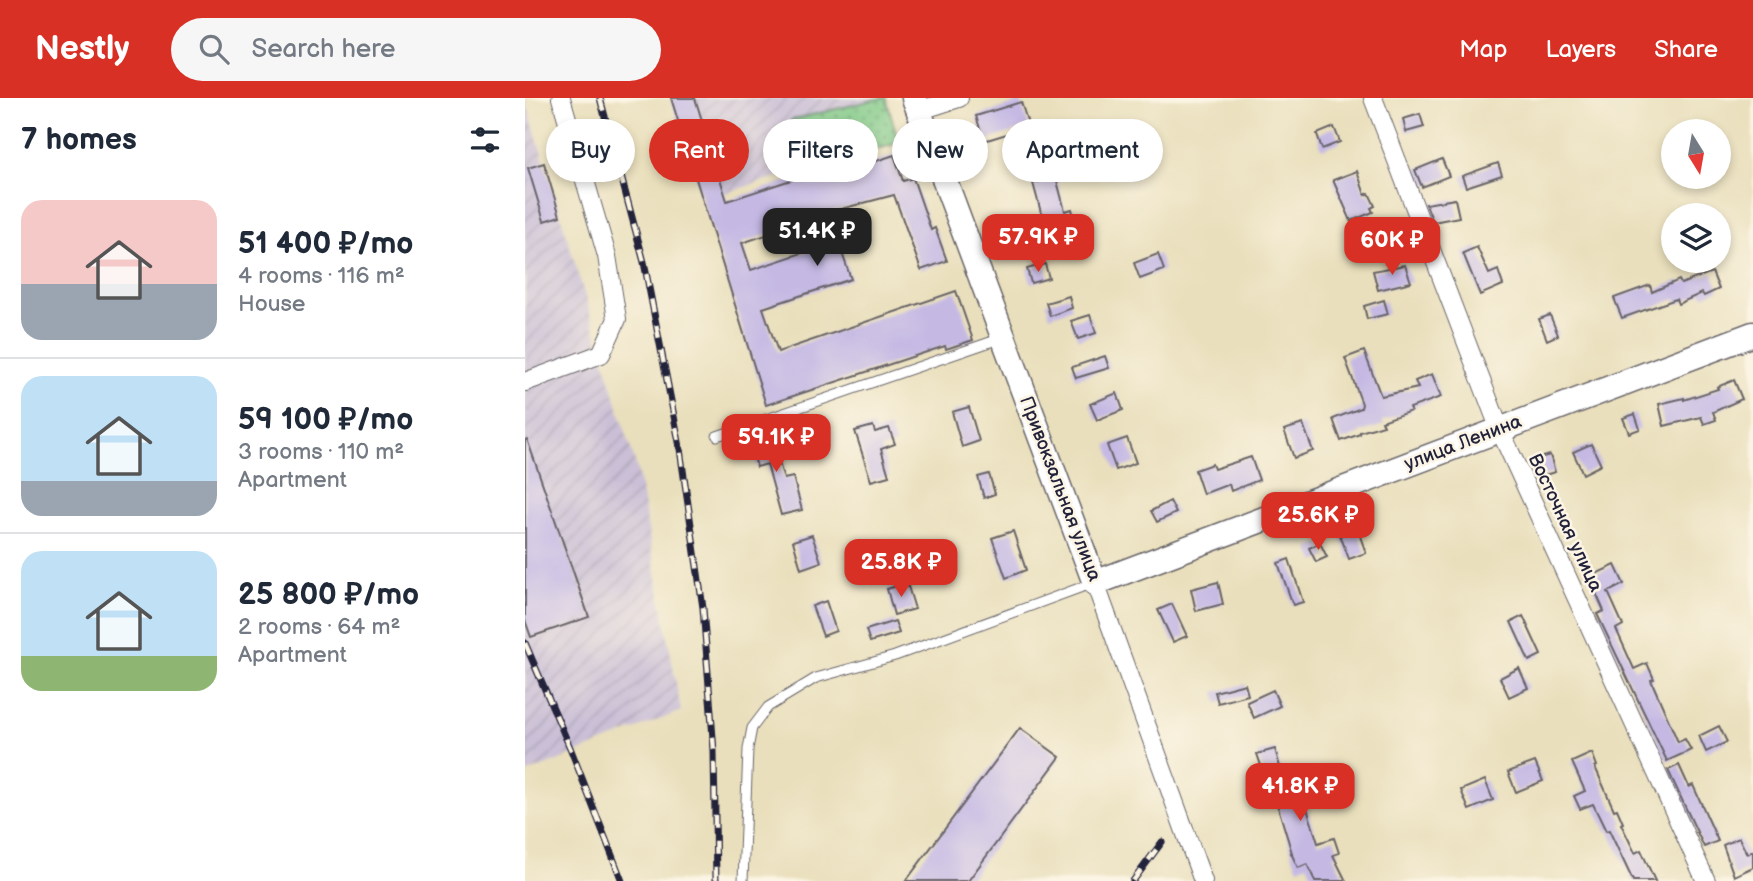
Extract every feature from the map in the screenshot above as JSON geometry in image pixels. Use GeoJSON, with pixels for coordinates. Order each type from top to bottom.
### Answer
{"type":"FeatureCollection","features":[{"type":"Feature","properties":{"kind":"street"},"geometry":{"type":"LineString","coordinates":[[525,382],[601,354],[617,319],[607,256],[561,98]]}},
{"type":"Feature","properties":{"kind":"street"},"geometry":{"type":"LineString","coordinates":[[916,105],[959,98]]}},
{"type":"Feature","properties":{"kind":"street","name":"Восточная улица"},"geometry":{"type":"LineString","coordinates":[[1373,98],[1500,430],[1706,881]]}},
{"type":"Feature","properties":{"kind":"street","name":"Привокзальная улица"},"geometry":{"type":"LineString","coordinates":[[916,105],[1203,881]]}},
{"type":"Feature","properties":{"kind":"street","name":"улица Ленина"},"geometry":{"type":"LineString","coordinates":[[1095,583],[1753,334]]}},
{"type":"Feature","properties":{"kind":"lane"},"geometry":{"type":"LineString","coordinates":[[717,436],[1003,338]]}},
{"type":"Feature","properties":{"kind":"lane"},"geometry":{"type":"LineString","coordinates":[[743,881],[748,749],[753,728],[768,707],[816,678],[895,656],[1095,583]]}},
{"type":"Feature","properties":{"kind":"shaded area"},"geometry":{"type":"Polygon","coordinates":[[[525,98],[546,168],[546,182],[550,182],[637,469],[681,711],[525,774],[525,98]]]}},
{"type":"Feature","properties":{"kind":"shaded area"},"geometry":{"type":"Polygon","coordinates":[[[671,98],[881,98],[796,119],[763,119],[763,181],[703,200],[697,182],[749,182],[749,119],[678,119],[671,98]]]}},
{"type":"Feature","properties":{"kind":"green space"},"geometry":{"type":"Polygon","coordinates":[[[886,98],[892,119],[892,145],[878,149],[878,119],[795,119],[886,98]]]}},
{"type":"Feature","properties":{"kind":"building"},"geometry":{"type":"Polygon","coordinates":[[[671,98],[695,98],[702,119],[677,119],[671,98]]]}},
{"type":"Feature","properties":{"kind":"building"},"geometry":{"type":"Polygon","coordinates":[[[1021,102],[1026,119],[1002,119],[1002,135],[988,140],[988,119],[977,119],[976,116],[1021,102]]]}},
{"type":"Feature","properties":{"kind":"building"},"geometry":{"type":"Polygon","coordinates":[[[1420,114],[1424,127],[1406,132],[1403,119],[1420,114]]]}},
{"type":"Feature","properties":{"kind":"building"},"geometry":{"type":"Polygon","coordinates":[[[1334,127],[1340,142],[1322,149],[1317,134],[1334,127]]]}},
{"type":"Feature","properties":{"kind":"building"},"geometry":{"type":"Polygon","coordinates":[[[892,156],[892,182],[914,182],[931,230],[935,228],[947,261],[921,270],[894,195],[822,214],[823,216],[742,243],[751,270],[838,241],[851,279],[763,308],[778,352],[956,291],[973,340],[946,349],[945,346],[766,405],[697,182],[721,182],[727,201],[785,182],[878,182],[878,161],[892,156]]]}},
{"type":"Feature","properties":{"kind":"building"},"geometry":{"type":"Polygon","coordinates":[[[1442,159],[1449,176],[1422,187],[1415,170],[1442,159]]]}},
{"type":"Feature","properties":{"kind":"building"},"geometry":{"type":"Polygon","coordinates":[[[544,163],[546,182],[550,182],[560,216],[544,221],[528,168],[544,163]]]}},
{"type":"Feature","properties":{"kind":"building"},"geometry":{"type":"Polygon","coordinates":[[[1498,163],[1502,175],[1466,187],[1462,176],[1498,163]]]}},
{"type":"Feature","properties":{"kind":"building"},"geometry":{"type":"Polygon","coordinates":[[[1357,171],[1365,195],[1369,193],[1375,206],[1371,208],[1373,212],[1351,221],[1333,180],[1357,171]]]}},
{"type":"Feature","properties":{"kind":"building"},"geometry":{"type":"Polygon","coordinates":[[[1057,182],[1065,211],[1072,209],[1081,242],[1044,251],[1035,218],[1042,216],[1033,183],[1057,182]]]}},
{"type":"Feature","properties":{"kind":"building"},"geometry":{"type":"Polygon","coordinates":[[[1455,199],[1459,217],[1433,222],[1426,204],[1455,199]]]}},
{"type":"Feature","properties":{"kind":"building"},"geometry":{"type":"Polygon","coordinates":[[[1477,247],[1489,274],[1498,270],[1503,285],[1480,295],[1463,253],[1477,247]]]}},
{"type":"Feature","properties":{"kind":"building"},"geometry":{"type":"Polygon","coordinates":[[[1158,254],[1164,270],[1140,279],[1134,263],[1158,254]]]}},
{"type":"Feature","properties":{"kind":"building"},"geometry":{"type":"Polygon","coordinates":[[[1045,264],[1049,278],[1031,283],[1027,269],[1045,264]]]}},
{"type":"Feature","properties":{"kind":"building"},"geometry":{"type":"Polygon","coordinates":[[[1405,265],[1411,282],[1378,290],[1373,271],[1405,265]]]}},
{"type":"Feature","properties":{"kind":"building"},"geometry":{"type":"Polygon","coordinates":[[[1712,273],[1719,289],[1678,304],[1676,299],[1622,318],[1614,298],[1650,285],[1652,292],[1679,280],[1681,284],[1712,273]]]}},
{"type":"Feature","properties":{"kind":"building"},"geometry":{"type":"Polygon","coordinates":[[[1069,296],[1072,308],[1050,316],[1046,303],[1069,296]]]}},
{"type":"Feature","properties":{"kind":"building"},"geometry":{"type":"Polygon","coordinates":[[[1384,300],[1388,314],[1367,319],[1364,306],[1384,300]]]}},
{"type":"Feature","properties":{"kind":"building"},"geometry":{"type":"Polygon","coordinates":[[[1090,315],[1096,333],[1078,339],[1071,321],[1090,315]]]}},
{"type":"Feature","properties":{"kind":"building"},"geometry":{"type":"Polygon","coordinates":[[[1550,315],[1558,335],[1547,340],[1539,319],[1550,315]]]}},
{"type":"Feature","properties":{"kind":"building"},"geometry":{"type":"Polygon","coordinates":[[[1364,351],[1381,396],[1418,388],[1415,381],[1432,374],[1441,397],[1382,421],[1384,425],[1341,441],[1333,419],[1361,408],[1362,404],[1345,358],[1364,351]]]}},
{"type":"Feature","properties":{"kind":"building"},"geometry":{"type":"Polygon","coordinates":[[[1105,356],[1109,368],[1076,378],[1072,367],[1105,356]]]}},
{"type":"Feature","properties":{"kind":"building"},"geometry":{"type":"Polygon","coordinates":[[[1734,380],[1742,399],[1713,412],[1716,420],[1704,424],[1701,417],[1664,426],[1659,404],[1684,400],[1718,389],[1717,387],[1734,380]]]}},
{"type":"Feature","properties":{"kind":"building"},"geometry":{"type":"Polygon","coordinates":[[[1117,393],[1123,410],[1097,420],[1090,404],[1117,393]]]}},
{"type":"Feature","properties":{"kind":"building"},"geometry":{"type":"Polygon","coordinates":[[[969,407],[979,441],[962,447],[952,412],[969,407]]]}},
{"type":"Feature","properties":{"kind":"building"},"geometry":{"type":"Polygon","coordinates":[[[1635,414],[1640,429],[1629,433],[1623,418],[1635,414]]]}},
{"type":"Feature","properties":{"kind":"building"},"geometry":{"type":"Polygon","coordinates":[[[1303,424],[1313,451],[1294,458],[1284,430],[1303,424]]]}},
{"type":"Feature","properties":{"kind":"building"},"geometry":{"type":"Polygon","coordinates":[[[873,426],[875,432],[889,428],[895,444],[881,449],[889,476],[871,481],[855,431],[873,426]]]}},
{"type":"Feature","properties":{"kind":"building"},"geometry":{"type":"Polygon","coordinates":[[[770,433],[784,479],[793,477],[802,510],[781,515],[767,464],[757,467],[749,440],[770,433]]]}},
{"type":"Feature","properties":{"kind":"building"},"geometry":{"type":"Polygon","coordinates":[[[1127,438],[1136,463],[1116,470],[1107,445],[1127,438]]]}},
{"type":"Feature","properties":{"kind":"building"},"geometry":{"type":"Polygon","coordinates":[[[527,439],[589,617],[531,637],[525,620],[527,439]]]}},
{"type":"Feature","properties":{"kind":"building"},"geometry":{"type":"Polygon","coordinates":[[[1591,444],[1601,465],[1583,474],[1573,452],[1591,444]]]}},
{"type":"Feature","properties":{"kind":"building"},"geometry":{"type":"Polygon","coordinates":[[[1550,455],[1555,472],[1541,476],[1536,459],[1550,455]]]}},
{"type":"Feature","properties":{"kind":"building"},"geometry":{"type":"Polygon","coordinates":[[[1251,457],[1259,480],[1231,491],[1229,484],[1203,494],[1195,470],[1212,464],[1214,469],[1251,457]]]}},
{"type":"Feature","properties":{"kind":"building"},"geometry":{"type":"Polygon","coordinates":[[[989,474],[995,494],[984,498],[978,477],[989,474]]]}},
{"type":"Feature","properties":{"kind":"building"},"geometry":{"type":"Polygon","coordinates":[[[1170,501],[1176,513],[1157,522],[1151,511],[1170,501]]]}},
{"type":"Feature","properties":{"kind":"building"},"geometry":{"type":"Polygon","coordinates":[[[1356,525],[1366,553],[1349,559],[1339,532],[1356,525]]]}},
{"type":"Feature","properties":{"kind":"building"},"geometry":{"type":"Polygon","coordinates":[[[1013,531],[1026,570],[1006,578],[992,538],[1013,531]]]}},
{"type":"Feature","properties":{"kind":"building"},"geometry":{"type":"Polygon","coordinates":[[[812,535],[821,562],[801,569],[793,541],[812,535]]]}},
{"type":"Feature","properties":{"kind":"building"},"geometry":{"type":"Polygon","coordinates":[[[1320,543],[1327,557],[1316,562],[1309,548],[1320,543]]]}},
{"type":"Feature","properties":{"kind":"building"},"geometry":{"type":"Polygon","coordinates":[[[1289,559],[1303,602],[1293,605],[1278,563],[1289,559]]]}},
{"type":"Feature","properties":{"kind":"building"},"geometry":{"type":"Polygon","coordinates":[[[1615,565],[1624,584],[1608,592],[1623,625],[1616,629],[1634,669],[1647,663],[1654,679],[1651,680],[1678,742],[1685,739],[1691,750],[1667,761],[1597,614],[1604,611],[1589,577],[1615,565]]]}},
{"type":"Feature","properties":{"kind":"building"},"geometry":{"type":"Polygon","coordinates":[[[1218,582],[1223,604],[1196,611],[1191,589],[1218,582]]]}},
{"type":"Feature","properties":{"kind":"building"},"geometry":{"type":"Polygon","coordinates":[[[907,583],[915,609],[894,615],[887,589],[907,583]]]}},
{"type":"Feature","properties":{"kind":"building"},"geometry":{"type":"Polygon","coordinates":[[[826,601],[836,631],[823,636],[812,606],[826,601]]]}},
{"type":"Feature","properties":{"kind":"building"},"geometry":{"type":"Polygon","coordinates":[[[1172,604],[1187,636],[1173,642],[1158,610],[1172,604]]]}},
{"type":"Feature","properties":{"kind":"building"},"geometry":{"type":"Polygon","coordinates":[[[1523,616],[1541,655],[1529,661],[1511,622],[1523,616]]]}},
{"type":"Feature","properties":{"kind":"building"},"geometry":{"type":"Polygon","coordinates":[[[895,621],[899,633],[870,642],[866,630],[895,621]]]}},
{"type":"Feature","properties":{"kind":"building"},"geometry":{"type":"Polygon","coordinates":[[[1519,668],[1528,688],[1509,697],[1500,678],[1519,668]]]}},
{"type":"Feature","properties":{"kind":"building"},"geometry":{"type":"Polygon","coordinates":[[[1245,684],[1248,695],[1218,703],[1215,692],[1245,684]]]}},
{"type":"Feature","properties":{"kind":"building"},"geometry":{"type":"Polygon","coordinates":[[[1273,690],[1280,706],[1254,718],[1247,702],[1273,690]]]}},
{"type":"Feature","properties":{"kind":"building"},"geometry":{"type":"Polygon","coordinates":[[[1719,726],[1727,742],[1706,752],[1699,736],[1719,726]]]}},
{"type":"Feature","properties":{"kind":"building"},"geometry":{"type":"Polygon","coordinates":[[[1020,728],[1060,757],[968,881],[906,881],[1020,728]]]}},
{"type":"Feature","properties":{"kind":"building"},"geometry":{"type":"Polygon","coordinates":[[[1275,749],[1284,781],[1297,777],[1318,843],[1334,838],[1339,853],[1333,855],[1346,881],[1315,881],[1307,864],[1298,868],[1257,754],[1275,749]]]}},
{"type":"Feature","properties":{"kind":"building"},"geometry":{"type":"Polygon","coordinates":[[[1592,753],[1597,766],[1595,767],[1614,810],[1617,809],[1635,853],[1641,850],[1655,881],[1633,881],[1609,830],[1606,831],[1593,804],[1580,809],[1574,796],[1585,791],[1572,762],[1592,753]]]}},
{"type":"Feature","properties":{"kind":"building"},"geometry":{"type":"Polygon","coordinates":[[[1535,762],[1543,781],[1516,792],[1508,772],[1535,762]]]}},
{"type":"Feature","properties":{"kind":"building"},"geometry":{"type":"Polygon","coordinates":[[[1679,765],[1689,787],[1693,785],[1718,841],[1704,847],[1668,770],[1679,765]]]}},
{"type":"Feature","properties":{"kind":"building"},"geometry":{"type":"Polygon","coordinates":[[[1485,780],[1493,800],[1469,810],[1461,790],[1485,780]]]}},
{"type":"Feature","properties":{"kind":"building"},"geometry":{"type":"Polygon","coordinates":[[[1739,838],[1747,854],[1753,851],[1753,867],[1734,876],[1723,845],[1739,838]]]}},
{"type":"Feature","properties":{"kind":"railway"},"geometry":{"type":"LineString","coordinates":[[600,98],[644,262],[679,442],[703,608],[714,751],[716,881]]}},
{"type":"Feature","properties":{"kind":"railway"},"geometry":{"type":"LineString","coordinates":[[525,643],[571,750],[622,881]]}},
{"type":"Feature","properties":{"kind":"railway"},"geometry":{"type":"LineString","coordinates":[[1133,881],[1162,842]]}}]}
